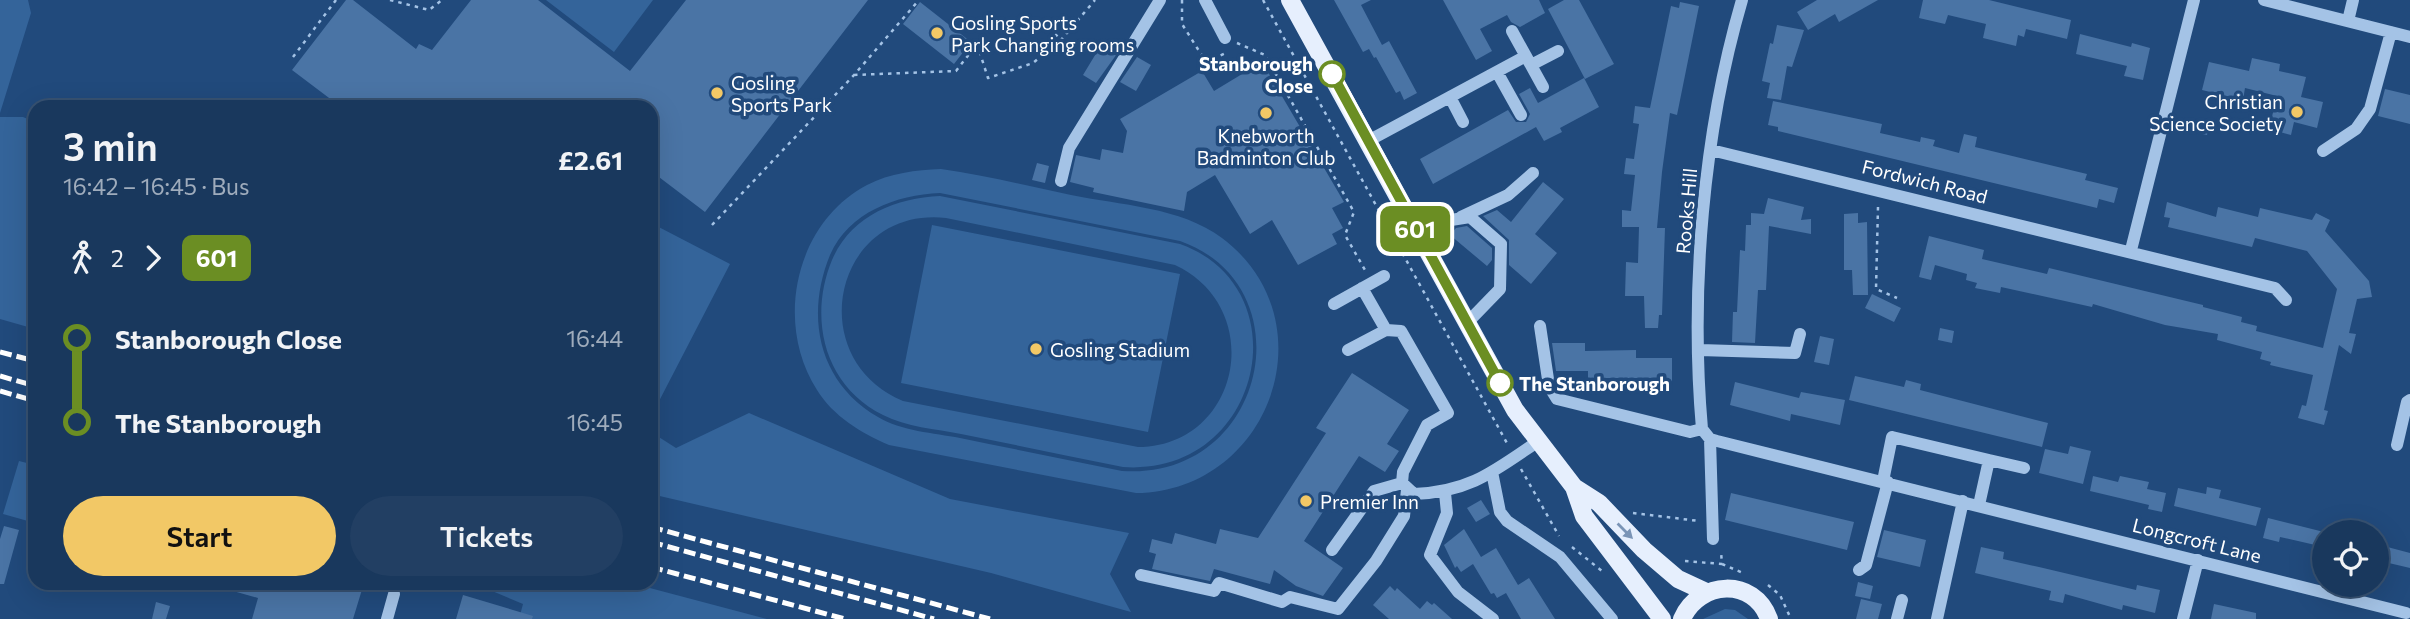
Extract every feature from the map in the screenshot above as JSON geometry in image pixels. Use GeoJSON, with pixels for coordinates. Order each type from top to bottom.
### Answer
{"type":"FeatureCollection","features":[{"type":"Feature","properties":{"kind":"main road"},"geometry":{"type":"LineString","coordinates":[[1290,0],[1466,323],[1515,410],[1537,442],[1574,487],[1599,503],[1644,550],[1678,579],[1706,592]]}},
{"type":"Feature","properties":{"kind":"main road"},"geometry":{"type":"LineString","coordinates":[[1574,487],[1584,516],[1662,619]]}},
{"type":"Feature","properties":{"kind":"main road"},"geometry":{"type":"LineString","coordinates":[[1682,619],[1694,600],[1719,588],[1747,593],[1758,601],[1769,619]]}},
{"type":"Feature","properties":{"kind":"street"},"geometry":{"type":"LineString","coordinates":[[1061,181],[1069,148],[1160,0]]}},
{"type":"Feature","properties":{"kind":"street"},"geometry":{"type":"LineString","coordinates":[[1205,0],[1225,38]]}},
{"type":"Feature","properties":{"kind":"street","name":"Rooks Hill"},"geometry":{"type":"LineString","coordinates":[[1713,539],[1700,349],[1703,223],[1711,150],[1742,0]]}},
{"type":"Feature","properties":{"kind":"street"},"geometry":{"type":"LineString","coordinates":[[2131,250],[2194,0]]}},
{"type":"Feature","properties":{"kind":"street"},"geometry":{"type":"LineString","coordinates":[[2264,0],[2410,37]]}},
{"type":"Feature","properties":{"kind":"street"},"geometry":{"type":"LineString","coordinates":[[2348,20],[2353,0]]}},
{"type":"Feature","properties":{"kind":"street"},"geometry":{"type":"LineString","coordinates":[[1512,31],[1543,87]]}},
{"type":"Feature","properties":{"kind":"street"},"geometry":{"type":"LineString","coordinates":[[2323,151],[2356,129],[2370,109],[2391,32]]}},
{"type":"Feature","properties":{"kind":"street"},"geometry":{"type":"LineString","coordinates":[[1368,141],[1497,72],[1558,51]]}},
{"type":"Feature","properties":{"kind":"street"},"geometry":{"type":"LineString","coordinates":[[1497,72],[1521,115]]}},
{"type":"Feature","properties":{"kind":"street"},"geometry":{"type":"LineString","coordinates":[[1450,97],[1463,122]]}},
{"type":"Feature","properties":{"kind":"street","name":"Fordwich Road"},"geometry":{"type":"LineString","coordinates":[[1711,150],[2131,250],[2275,288],[2286,300]]}},
{"type":"Feature","properties":{"kind":"street"},"geometry":{"type":"LineString","coordinates":[[1458,219],[1508,195],[1533,173]]}},
{"type":"Feature","properties":{"kind":"street"},"geometry":{"type":"LineString","coordinates":[[1413,226],[1470,217],[1501,244],[1500,289],[1466,323]]}},
{"type":"Feature","properties":{"kind":"street"},"geometry":{"type":"LineString","coordinates":[[1334,304],[1373,282],[1386,330]]}},
{"type":"Feature","properties":{"kind":"street","name":"Longcroft Lane"},"geometry":{"type":"LineString","coordinates":[[1540,326],[1549,386],[1556,399],[1706,434],[2406,613]]}},
{"type":"Feature","properties":{"kind":"street"},"geometry":{"type":"LineString","coordinates":[[1141,575],[1214,592],[1219,583],[1282,602],[1290,597],[1338,610],[1376,561],[1404,516],[1402,472],[1427,425],[1448,413],[1401,331],[1386,330],[1348,350]]}},
{"type":"Feature","properties":{"kind":"street"},"geometry":{"type":"LineString","coordinates":[[1700,349],[1795,353],[1800,334]]}},
{"type":"Feature","properties":{"kind":"street"},"geometry":{"type":"LineString","coordinates":[[2397,445],[2407,402],[2410,400]]}},
{"type":"Feature","properties":{"kind":"street"},"geometry":{"type":"LineString","coordinates":[[1859,570],[1866,565],[1892,437],[2024,468]]}},
{"type":"Feature","properties":{"kind":"street"},"geometry":{"type":"LineString","coordinates":[[1332,550],[1374,491],[1404,486],[1414,494],[1445,492],[1492,472],[1537,442]]}},
{"type":"Feature","properties":{"kind":"street"},"geometry":{"type":"LineString","coordinates":[[1979,505],[1989,460]]}},
{"type":"Feature","properties":{"kind":"street"},"geometry":{"type":"LineString","coordinates":[[1492,472],[1500,512],[1507,521],[1560,557],[1612,619]]}},
{"type":"Feature","properties":{"kind":"street"},"geometry":{"type":"LineString","coordinates":[[1445,492],[1447,513],[1430,555],[1458,592],[1493,619]]}},
{"type":"Feature","properties":{"kind":"street"},"geometry":{"type":"LineString","coordinates":[[1937,619],[1963,501]]}},
{"type":"Feature","properties":{"kind":"street"},"geometry":{"type":"LineString","coordinates":[[2183,619],[2198,560]]}},
{"type":"Feature","properties":{"kind":"street"},"geometry":{"type":"LineString","coordinates":[[387,619],[394,594]]}},
{"type":"Feature","properties":{"kind":"street"},"geometry":{"type":"LineString","coordinates":[[1897,619],[1902,600]]}},
{"type":"Feature","properties":{"kind":"path"},"geometry":{"type":"LineString","coordinates":[[293,57],[336,0]]}},
{"type":"Feature","properties":{"kind":"path"},"geometry":{"type":"LineString","coordinates":[[390,0],[429,10],[442,0]]}},
{"type":"Feature","properties":{"kind":"path"},"geometry":{"type":"LineString","coordinates":[[712,225],[854,75],[919,0]]}},
{"type":"Feature","properties":{"kind":"path"},"geometry":{"type":"LineString","coordinates":[[854,75],[956,71],[978,44],[988,78],[1034,63],[1060,40],[1095,0]]}},
{"type":"Feature","properties":{"kind":"path"},"geometry":{"type":"LineString","coordinates":[[1182,0],[1182,24],[1206,62],[1243,45]]}},
{"type":"Feature","properties":{"kind":"path"},"geometry":{"type":"LineString","coordinates":[[1263,0],[1498,425]]}},
{"type":"Feature","properties":{"kind":"path"},"geometry":{"type":"LineString","coordinates":[[1049,28],[1060,40]]}},
{"type":"Feature","properties":{"kind":"path"},"geometry":{"type":"LineString","coordinates":[[1225,38],[1265,55],[1354,212],[1345,235],[1373,282]]}},
{"type":"Feature","properties":{"kind":"path"},"geometry":{"type":"LineString","coordinates":[[1878,190],[1876,289],[1897,298]]}},
{"type":"Feature","properties":{"kind":"path"},"geometry":{"type":"LineString","coordinates":[[1524,475],[1560,540]]}},
{"type":"Feature","properties":{"kind":"path"},"geometry":{"type":"LineString","coordinates":[[1632,513],[1712,523]]}},
{"type":"Feature","properties":{"kind":"path"},"geometry":{"type":"LineString","coordinates":[[1570,546],[1590,559]]}},
{"type":"Feature","properties":{"kind":"path"},"geometry":{"type":"LineString","coordinates":[[1682,560],[1722,564],[1721,551]]}},
{"type":"Feature","properties":{"kind":"shaded area"},"geometry":{"type":"Polygon","coordinates":[[[0,0],[28,0],[31,13],[0,113],[0,0]]]}},
{"type":"Feature","properties":{"kind":"shaded area"},"geometry":{"type":"Polygon","coordinates":[[[546,0],[653,0],[614,52],[546,0]]]}},
{"type":"Feature","properties":{"kind":"shaded area"},"geometry":{"type":"Polygon","coordinates":[[[0,117],[23,117],[28,119],[28,327],[0,319],[0,117]]]}},
{"type":"Feature","properties":{"kind":"shaded area"},"geometry":{"type":"Polygon","coordinates":[[[941,169],[1169,213],[1206,228],[1222,238],[1255,272],[1274,312],[1278,354],[1270,396],[1251,433],[1222,464],[1183,485],[1136,493],[889,445],[858,429],[831,408],[817,390],[804,364],[797,335],[795,306],[799,277],[808,249],[823,224],[842,202],[867,185],[894,175],[941,169]],[[940,193],[907,197],[862,217],[838,240],[822,278],[818,324],[822,346],[842,386],[858,402],[887,422],[918,431],[1122,471],[1171,466],[1210,446],[1237,414],[1253,377],[1256,336],[1245,297],[1220,264],[1180,241],[940,193]]]}},
{"type":"Feature","properties":{"kind":"shaded area"},"geometry":{"type":"Polygon","coordinates":[[[940,196],[1180,244],[1219,267],[1243,299],[1253,337],[1250,376],[1235,412],[1208,443],[1170,462],[1123,467],[911,425],[883,415],[863,402],[847,387],[826,348],[822,327],[825,282],[840,245],[863,221],[891,206],[940,196]],[[946,218],[908,221],[878,235],[856,259],[844,289],[842,321],[851,353],[871,380],[903,401],[1138,447],[1173,441],[1200,424],[1219,400],[1230,372],[1231,341],[1223,311],[1204,285],[1175,265],[946,218]]]}},
{"type":"Feature","properties":{"kind":"shaded area","name":"Gosling Stadium"},"geometry":{"type":"Polygon","coordinates":[[[932,225],[1180,274],[1148,432],[901,383],[932,225]]]}},
{"type":"Feature","properties":{"kind":"shaded area"},"geometry":{"type":"Polygon","coordinates":[[[658,227],[730,264],[658,403],[658,227]]]}},
{"type":"Feature","properties":{"kind":"shaded area"},"geometry":{"type":"Polygon","coordinates":[[[749,413],[950,499],[1129,533],[1110,574],[1131,612],[991,573],[658,496],[658,436],[676,448],[749,413]]]}},
{"type":"Feature","properties":{"kind":"shaded area"},"geometry":{"type":"Polygon","coordinates":[[[19,461],[28,463],[28,521],[3,514],[19,461]]]}},
{"type":"Feature","properties":{"kind":"shaded area"},"geometry":{"type":"Polygon","coordinates":[[[490,590],[657,590],[767,619],[519,619],[523,604],[490,590]]]}},
{"type":"Feature","properties":{"kind":"shaded area"},"geometry":{"type":"Polygon","coordinates":[[[1725,609],[1735,610],[1748,619],[1703,619],[1725,609]]]}},
{"type":"Feature","properties":{"kind":"building"},"geometry":{"type":"Polygon","coordinates":[[[346,0],[353,0],[416,49],[419,44],[432,50],[471,0],[538,0],[630,71],[686,0],[868,0],[705,212],[658,176],[658,100],[332,100],[292,70],[346,0]]]}},
{"type":"Feature","properties":{"kind":"building"},"geometry":{"type":"Polygon","coordinates":[[[1334,0],[1371,0],[1361,5],[1382,45],[1389,41],[1417,93],[1404,100],[1400,91],[1396,93],[1376,57],[1374,58],[1369,49],[1363,52],[1334,0]]]}},
{"type":"Feature","properties":{"kind":"building"},"geometry":{"type":"Polygon","coordinates":[[[1443,0],[1539,0],[1545,13],[1520,27],[1511,22],[1507,15],[1480,29],[1492,51],[1476,60],[1443,0]]]}},
{"type":"Feature","properties":{"kind":"building"},"geometry":{"type":"Polygon","coordinates":[[[1564,0],[1579,0],[1614,64],[1585,79],[1548,9],[1564,0]]]}},
{"type":"Feature","properties":{"kind":"building"},"geometry":{"type":"Polygon","coordinates":[[[1817,0],[1878,0],[1839,22],[1835,14],[1808,30],[1797,12],[1817,0]]]}},
{"type":"Feature","properties":{"kind":"building"},"geometry":{"type":"Polygon","coordinates":[[[1923,0],[1989,0],[2071,20],[2067,39],[2026,29],[2024,37],[2018,35],[2016,46],[1983,38],[1986,24],[1948,15],[1945,24],[1919,18],[1923,0]]]}},
{"type":"Feature","properties":{"kind":"building","name":"Gosling Sports Park Changing rooms"},"geometry":{"type":"Polygon","coordinates":[[[920,2],[971,42],[954,64],[903,24],[920,2]]]}},
{"type":"Feature","properties":{"kind":"building"},"geometry":{"type":"Polygon","coordinates":[[[1680,2],[1699,6],[1677,115],[1670,113],[1662,172],[1657,228],[1665,228],[1662,315],[1659,315],[1658,328],[1645,328],[1644,296],[1625,296],[1626,262],[1638,263],[1639,227],[1622,227],[1622,210],[1631,211],[1635,175],[1624,174],[1626,158],[1634,159],[1639,124],[1633,123],[1635,106],[1650,108],[1671,6],[1679,8],[1680,2]]]}},
{"type":"Feature","properties":{"kind":"building"},"geometry":{"type":"Polygon","coordinates":[[[1777,25],[1804,30],[1792,67],[1787,66],[1781,100],[1767,98],[1770,83],[1762,81],[1770,43],[1773,44],[1777,25]]]}},
{"type":"Feature","properties":{"kind":"building"},"geometry":{"type":"Polygon","coordinates":[[[2080,34],[2131,47],[2132,43],[2150,48],[2143,80],[2124,76],[2127,66],[2076,54],[2080,34]]]}},
{"type":"Feature","properties":{"kind":"building"},"geometry":{"type":"Polygon","coordinates":[[[1103,42],[1119,51],[1096,83],[1083,75],[1103,42]]]}},
{"type":"Feature","properties":{"kind":"building"},"geometry":{"type":"Polygon","coordinates":[[[1137,57],[1151,65],[1136,91],[1120,82],[1137,57]]]}},
{"type":"Feature","properties":{"kind":"building"},"geometry":{"type":"Polygon","coordinates":[[[2252,58],[2280,64],[2279,71],[2306,77],[2301,97],[2323,102],[2317,128],[2294,122],[2291,135],[2269,129],[2277,96],[2245,88],[2243,100],[2202,90],[2209,62],[2249,71],[2252,58]]]}},
{"type":"Feature","properties":{"kind":"building"},"geometry":{"type":"Polygon","coordinates":[[[1262,62],[1344,202],[1332,208],[1343,228],[1332,234],[1337,244],[1298,265],[1272,220],[1250,234],[1215,175],[1187,192],[1184,211],[1093,192],[1094,188],[1070,182],[1076,155],[1100,160],[1102,149],[1123,153],[1127,131],[1120,119],[1202,71],[1214,91],[1262,62]]]}},
{"type":"Feature","properties":{"kind":"building"},"geometry":{"type":"Polygon","coordinates":[[[1584,78],[1599,107],[1560,128],[1562,132],[1544,141],[1536,127],[1433,184],[1420,159],[1508,110],[1516,122],[1526,122],[1530,114],[1519,94],[1530,88],[1538,103],[1584,78]]]}},
{"type":"Feature","properties":{"kind":"building"},"geometry":{"type":"Polygon","coordinates":[[[2385,89],[2410,95],[2410,124],[2378,116],[2385,89]]]}},
{"type":"Feature","properties":{"kind":"building"},"geometry":{"type":"Polygon","coordinates":[[[1773,101],[1882,124],[1880,133],[1920,142],[1921,137],[1935,140],[1933,146],[1959,153],[1964,134],[1977,137],[1975,147],[2087,174],[2085,180],[2118,188],[2114,203],[2099,199],[2097,208],[1778,131],[1778,127],[1768,125],[1773,101]]]}},
{"type":"Feature","properties":{"kind":"building"},"geometry":{"type":"Polygon","coordinates":[[[2196,120],[2210,123],[2207,135],[2193,132],[2196,120]]]}},
{"type":"Feature","properties":{"kind":"building"},"geometry":{"type":"Polygon","coordinates":[[[1037,163],[1049,166],[1045,183],[1032,180],[1037,163]]]}},
{"type":"Feature","properties":{"kind":"building"},"geometry":{"type":"Polygon","coordinates":[[[1543,182],[1564,199],[1535,234],[1557,253],[1531,284],[1509,265],[1509,240],[1483,216],[1497,210],[1511,222],[1543,182]]]}},
{"type":"Feature","properties":{"kind":"building"},"geometry":{"type":"Polygon","coordinates":[[[1768,198],[1804,207],[1801,220],[1811,219],[1811,234],[1769,226],[1766,290],[1758,290],[1755,343],[1732,342],[1733,312],[1737,312],[1740,250],[1745,251],[1746,225],[1751,225],[1751,213],[1764,214],[1768,198]]]}},
{"type":"Feature","properties":{"kind":"building"},"geometry":{"type":"Polygon","coordinates":[[[2167,202],[2216,217],[2218,207],[2258,217],[2260,208],[2312,220],[2316,213],[2330,220],[2325,231],[2369,281],[2372,297],[2357,299],[2349,333],[2356,334],[2351,354],[2339,345],[2324,410],[2328,411],[2324,425],[2298,418],[2302,405],[2306,406],[2313,375],[2270,365],[2271,362],[2260,359],[2262,352],[2217,340],[2218,334],[2165,325],[2093,304],[2092,307],[2001,287],[2000,293],[1975,288],[1977,283],[1966,280],[1967,274],[1935,265],[1931,280],[1919,277],[1929,236],[1984,250],[1982,259],[2047,274],[2049,268],[2203,305],[2242,317],[2241,322],[2257,326],[2256,331],[2323,348],[2337,289],[2307,251],[2255,238],[2252,247],[2168,227],[2170,218],[2164,217],[2167,202]]]}},
{"type":"Feature","properties":{"kind":"building"},"geometry":{"type":"Polygon","coordinates":[[[1858,213],[1858,223],[1867,222],[1868,295],[1853,295],[1852,270],[1844,270],[1844,214],[1858,213]]]}},
{"type":"Feature","properties":{"kind":"building"},"geometry":{"type":"Polygon","coordinates":[[[1467,226],[1492,248],[1492,260],[1487,266],[1450,235],[1456,228],[1467,226]]]}},
{"type":"Feature","properties":{"kind":"building"},"geometry":{"type":"Polygon","coordinates":[[[1872,294],[1901,308],[1894,322],[1865,308],[1872,294]]]}},
{"type":"Feature","properties":{"kind":"building"},"geometry":{"type":"Polygon","coordinates":[[[1940,328],[1954,331],[1952,343],[1938,340],[1940,328]]]}},
{"type":"Feature","properties":{"kind":"building"},"geometry":{"type":"Polygon","coordinates":[[[1820,336],[1834,339],[1829,365],[1814,362],[1820,336]]]}},
{"type":"Feature","properties":{"kind":"building"},"geometry":{"type":"Polygon","coordinates":[[[1552,343],[1585,343],[1585,351],[1636,350],[1636,358],[1672,358],[1672,385],[1639,385],[1639,378],[1588,378],[1588,371],[1556,371],[1552,343]]]}},
{"type":"Feature","properties":{"kind":"building","name":"Premier Inn"},"geometry":{"type":"Polygon","coordinates":[[[1352,373],[1409,410],[1387,444],[1399,451],[1385,472],[1359,456],[1304,541],[1343,568],[1323,596],[1296,586],[1274,570],[1270,584],[1214,569],[1210,581],[1152,569],[1156,554],[1149,552],[1152,539],[1172,544],[1175,533],[1216,544],[1220,529],[1258,538],[1326,433],[1316,428],[1352,373]]]}},
{"type":"Feature","properties":{"kind":"building"},"geometry":{"type":"Polygon","coordinates":[[[1855,376],[1904,387],[1906,380],[1921,384],[1920,390],[2048,423],[2042,447],[1849,400],[1855,376]]]}},
{"type":"Feature","properties":{"kind":"building"},"geometry":{"type":"Polygon","coordinates":[[[1735,382],[1799,398],[1801,392],[1845,400],[1840,425],[1791,414],[1790,421],[1730,405],[1735,382]]]}},
{"type":"Feature","properties":{"kind":"building"},"geometry":{"type":"Polygon","coordinates":[[[2070,446],[2091,451],[2083,484],[2039,473],[2045,449],[2068,454],[2070,446]]]}},
{"type":"Feature","properties":{"kind":"building"},"geometry":{"type":"Polygon","coordinates":[[[2093,476],[2118,482],[2120,476],[2149,482],[2147,489],[2166,493],[2162,512],[2148,509],[2149,505],[2090,491],[2093,476]]]}},
{"type":"Feature","properties":{"kind":"building"},"geometry":{"type":"Polygon","coordinates":[[[2207,487],[2221,490],[2219,498],[2261,508],[2256,526],[2174,506],[2178,488],[2206,494],[2207,487]]]}},
{"type":"Feature","properties":{"kind":"building"},"geometry":{"type":"Polygon","coordinates":[[[1731,493],[1854,522],[1847,550],[1725,520],[1731,493]]]}},
{"type":"Feature","properties":{"kind":"building"},"geometry":{"type":"Polygon","coordinates":[[[1481,500],[1490,514],[1476,522],[1467,508],[1481,500]]]}},
{"type":"Feature","properties":{"kind":"building"},"geometry":{"type":"Polygon","coordinates":[[[2268,518],[2312,529],[2312,544],[2280,537],[2279,542],[2263,538],[2268,518]]]}},
{"type":"Feature","properties":{"kind":"building"},"geometry":{"type":"Polygon","coordinates":[[[4,526],[19,530],[4,584],[0,584],[0,539],[4,526]]]}},
{"type":"Feature","properties":{"kind":"building"},"geometry":{"type":"Polygon","coordinates":[[[1464,529],[1481,557],[1496,548],[1518,585],[1529,578],[1555,619],[1521,619],[1506,593],[1497,598],[1494,593],[1491,594],[1473,564],[1461,572],[1457,566],[1455,568],[1444,545],[1464,529]]]}},
{"type":"Feature","properties":{"kind":"building"},"geometry":{"type":"Polygon","coordinates":[[[1884,530],[1926,540],[1920,567],[1877,557],[1884,530]]]}},
{"type":"Feature","properties":{"kind":"building"},"geometry":{"type":"Polygon","coordinates":[[[1981,547],[2004,552],[2003,559],[2136,590],[2137,585],[2160,590],[2155,613],[2123,605],[2122,610],[2065,594],[2063,603],[2049,600],[2051,591],[1975,573],[1981,547]]]}},
{"type":"Feature","properties":{"kind":"building"},"geometry":{"type":"Polygon","coordinates":[[[2389,547],[2410,553],[2410,568],[2389,563],[2389,547]]]}},
{"type":"Feature","properties":{"kind":"building"},"geometry":{"type":"Polygon","coordinates":[[[1858,582],[1873,586],[1870,599],[1855,596],[1858,582]]]}},
{"type":"Feature","properties":{"kind":"building"},"geometry":{"type":"Polygon","coordinates":[[[1390,586],[1395,591],[1397,588],[1420,609],[1427,601],[1432,605],[1434,603],[1452,619],[1389,619],[1373,605],[1390,586]]]}},
{"type":"Feature","properties":{"kind":"building"},"geometry":{"type":"Polygon","coordinates":[[[230,590],[362,590],[353,619],[252,619],[258,598],[230,590]]]}},
{"type":"Feature","properties":{"kind":"building"},"geometry":{"type":"Polygon","coordinates":[[[463,595],[533,616],[532,619],[456,619],[463,595]]]}},
{"type":"Feature","properties":{"kind":"building"},"geometry":{"type":"Polygon","coordinates":[[[1861,599],[1882,604],[1878,619],[1856,619],[1861,599]]]}},
{"type":"Feature","properties":{"kind":"building"},"geometry":{"type":"Polygon","coordinates":[[[156,602],[170,606],[166,619],[152,619],[156,602]]]}},
{"type":"Feature","properties":{"kind":"building"},"geometry":{"type":"Polygon","coordinates":[[[2214,604],[2256,613],[2256,619],[2211,619],[2214,604]]]}},
{"type":"Feature","properties":{"kind":"railway"},"geometry":{"type":"LineString","coordinates":[[0,352],[28,359]]}},
{"type":"Feature","properties":{"kind":"railway"},"geometry":{"type":"LineString","coordinates":[[0,376],[28,384]]}},
{"type":"Feature","properties":{"kind":"railway"},"geometry":{"type":"LineString","coordinates":[[0,391],[28,399]]}},
{"type":"Feature","properties":{"kind":"railway"},"geometry":{"type":"LineString","coordinates":[[658,529],[990,619]]}},
{"type":"Feature","properties":{"kind":"railway"},"geometry":{"type":"LineString","coordinates":[[658,544],[934,619]]}},
{"type":"Feature","properties":{"kind":"railway"},"geometry":{"type":"LineString","coordinates":[[658,569],[845,619]]}},
{"type":"Feature","properties":{"kind":"bus line","name":"601"},"geometry":{"type":"LineString","coordinates":[[1332,74],[1500,383]]}},
{"type":"Feature","properties":{"kind":"place","name":"Gosling Sports Park Changing rooms"},"geometry":{"type":"Point","coordinates":[937,33]}},
{"type":"Feature","properties":{"kind":"place","name":"Stanborough Close"},"geometry":{"type":"Point","coordinates":[1332,74]}},
{"type":"Feature","properties":{"kind":"place","name":"Gosling Sports Park"},"geometry":{"type":"Point","coordinates":[717,93]}},
{"type":"Feature","properties":{"kind":"place","name":"Christian Science Society"},"geometry":{"type":"Point","coordinates":[2297,112]}},
{"type":"Feature","properties":{"kind":"place","name":"Knebworth Badminton Club"},"geometry":{"type":"Point","coordinates":[1266,113]}},
{"type":"Feature","properties":{"kind":"place","name":"Gosling Stadium"},"geometry":{"type":"Point","coordinates":[1036,349]}},
{"type":"Feature","properties":{"kind":"place","name":"The Stanborough"},"geometry":{"type":"Point","coordinates":[1500,383]}},
{"type":"Feature","properties":{"kind":"place","name":"Premier Inn"},"geometry":{"type":"Point","coordinates":[1306,501]}}]}
